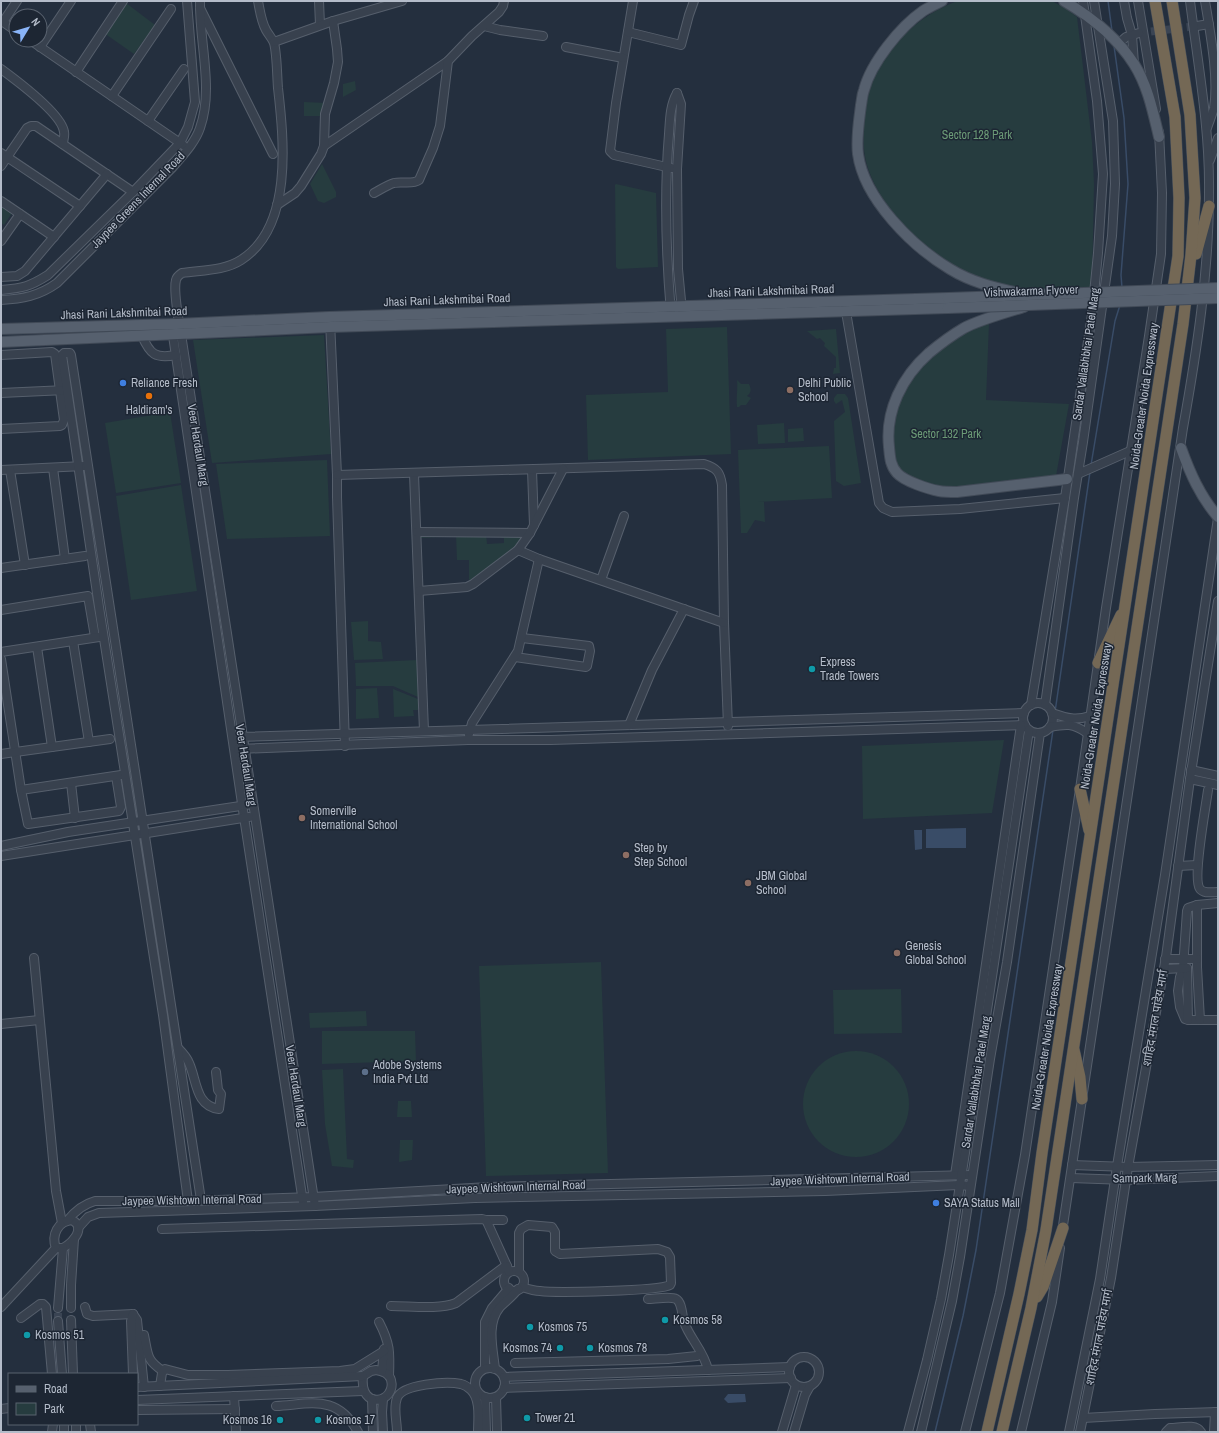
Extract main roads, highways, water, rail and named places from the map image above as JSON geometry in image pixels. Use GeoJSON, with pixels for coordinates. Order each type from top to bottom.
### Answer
{"type":"FeatureCollection","features":[{"type":"Feature","properties":{"kind":"highway","name":"Noida-Greater Noida Expressway"},"geometry":{"type":"LineString","coordinates":[[987,1432],[1019,1294],[1032,1230],[1044,1138],[1178,256],[1179,198],[1175,117],[1155,1]]}},
{"type":"Feature","properties":{"kind":"highway"},"geometry":{"type":"LineString","coordinates":[[1002,1432],[1031,1308],[1046,1230],[1183,324],[1189,274],[1195,198],[1190,115],[1172,1]]}},
{"type":"Feature","properties":{"kind":"highway"},"geometry":{"type":"LineString","coordinates":[[1189,274],[1198,249],[1209,206]]}},
{"type":"Feature","properties":{"kind":"highway"},"geometry":{"type":"LineString","coordinates":[[1098,663],[1126,604]]}},
{"type":"Feature","properties":{"kind":"highway"},"geometry":{"type":"LineString","coordinates":[[1080,790],[1090,837]]}},
{"type":"Feature","properties":{"kind":"highway"},"geometry":{"type":"LineString","coordinates":[[1073,1045],[1080,1077],[1082,1099]]}},
{"type":"Feature","properties":{"kind":"highway"},"geometry":{"type":"LineString","coordinates":[[1031,1308],[1042,1287],[1063,1228]]}},
{"type":"Feature","properties":{"kind":"main road"},"geometry":{"type":"LineString","coordinates":[[942,1],[923,12],[906,26],[890,42],[875,65],[864,89],[859,121],[858,154],[863,172],[871,191],[894,223],[908,237],[950,269],[974,281],[999,289],[1027,295]]}},
{"type":"Feature","properties":{"kind":"main road"},"geometry":{"type":"LineString","coordinates":[[1064,1],[1097,23],[1118,43],[1134,64],[1143,82],[1151,104],[1159,136]]}},
{"type":"Feature","properties":{"kind":"main road","name":"Vishwakarma Flyover"},"geometry":{"type":"LineString","coordinates":[[894,300],[948,303],[1027,295],[1218,288]]}},
{"type":"Feature","properties":{"kind":"main road","name":"Vishwakarma Flyover"},"geometry":{"type":"LineString","coordinates":[[845,306],[1218,298]]}},
{"type":"Feature","properties":{"kind":"main road","name":"Jhasi Rani Lakshmibai Road"},"geometry":{"type":"LineString","coordinates":[[1,329],[176,329],[330,322],[845,306],[894,300]]}},
{"type":"Feature","properties":{"kind":"main road"},"geometry":{"type":"LineString","coordinates":[[1038,303],[965,327],[928,354],[911,371],[898,392],[890,420],[889,441],[891,464],[898,474],[907,480],[939,491],[951,492],[1067,479]]}},
{"type":"Feature","properties":{"kind":"main road","name":"Jhasi Rani Lakshmibai Road"},"geometry":{"type":"LineString","coordinates":[[1,342],[142,336],[176,329]]}},
{"type":"Feature","properties":{"kind":"main road"},"geometry":{"type":"LineString","coordinates":[[1180,448],[1194,482],[1218,518]]}},
{"type":"Feature","properties":{"kind":"water"},"geometry":{"type":"Polygon","coordinates":[[[966,828],[966,848],[926,848],[926,829],[966,828]]]}},
{"type":"Feature","properties":{"kind":"water"},"geometry":{"type":"Polygon","coordinates":[[[914,830],[922,830],[922,849],[915,850],[914,830]]]}},
{"type":"Feature","properties":{"kind":"water"},"geometry":{"type":"Polygon","coordinates":[[[728,1394],[745,1394],[746,1402],[728,1403],[724,1399],[728,1394]]]}},
{"type":"Feature","properties":{"kind":"waterway"},"geometry":{"type":"LineString","coordinates":[[1108,1],[1112,31]]}},
{"type":"Feature","properties":{"kind":"waterway"},"geometry":{"type":"LineString","coordinates":[[1114,46],[1124,118],[1128,184],[1121,275],[1122,288]]}},
{"type":"Feature","properties":{"kind":"waterway"},"geometry":{"type":"LineString","coordinates":[[1091,465],[1115,321],[1120,305]]}},
{"type":"Feature","properties":{"kind":"waterway"},"geometry":{"type":"LineString","coordinates":[[1055,712],[1090,472]]}},
{"type":"Feature","properties":{"kind":"waterway"},"geometry":{"type":"LineString","coordinates":[[935,1432],[963,1316],[976,1250],[1053,730]]}},
{"type":"Feature","properties":{"kind":"tunnel"},"geometry":{"type":"LineString","coordinates":[[1139,33],[1197,26]]}},
{"type":"Feature","properties":{"kind":"tunnel"},"geometry":{"type":"LineString","coordinates":[[58,1308],[58,1321]]}},
{"type":"Feature","properties":{"kind":"place","name":"Reliance Fresh"},"geometry":{"type":"Point","coordinates":[123,383]}},
{"type":"Feature","properties":{"kind":"place","name":"Delhi Public School"},"geometry":{"type":"Point","coordinates":[790,390]}},
{"type":"Feature","properties":{"kind":"place","name":"Haldiram's"},"geometry":{"type":"Point","coordinates":[149,396]}},
{"type":"Feature","properties":{"kind":"place","name":"Express Trade Towers"},"geometry":{"type":"Point","coordinates":[812,669]}},
{"type":"Feature","properties":{"kind":"place","name":"Somerville International School"},"geometry":{"type":"Point","coordinates":[302,818]}},
{"type":"Feature","properties":{"kind":"place","name":"Step by Step School"},"geometry":{"type":"Point","coordinates":[626,855]}},
{"type":"Feature","properties":{"kind":"place","name":"JBM Global School"},"geometry":{"type":"Point","coordinates":[748,883]}},
{"type":"Feature","properties":{"kind":"place","name":"Genesis Global School"},"geometry":{"type":"Point","coordinates":[897,953]}},
{"type":"Feature","properties":{"kind":"place","name":"Adobe Systems India Pvt Ltd"},"geometry":{"type":"Point","coordinates":[365,1072]}},
{"type":"Feature","properties":{"kind":"place","name":"SAYA Status Mall"},"geometry":{"type":"Point","coordinates":[936,1203]}},
{"type":"Feature","properties":{"kind":"place","name":"Kosmos 58"},"geometry":{"type":"Point","coordinates":[665,1320]}},
{"type":"Feature","properties":{"kind":"place","name":"Kosmos 75"},"geometry":{"type":"Point","coordinates":[530,1327]}},
{"type":"Feature","properties":{"kind":"place","name":"Kosmos 51"},"geometry":{"type":"Point","coordinates":[27,1335]}},
{"type":"Feature","properties":{"kind":"place","name":"Kosmos 74"},"geometry":{"type":"Point","coordinates":[560,1348]}},
{"type":"Feature","properties":{"kind":"place","name":"Kosmos 78"},"geometry":{"type":"Point","coordinates":[590,1348]}},
{"type":"Feature","properties":{"kind":"place","name":"Tower 21"},"geometry":{"type":"Point","coordinates":[527,1418]}},
{"type":"Feature","properties":{"kind":"place","name":"Kosmos 16"},"geometry":{"type":"Point","coordinates":[280,1420]}},
{"type":"Feature","properties":{"kind":"place","name":"Kosmos 17"},"geometry":{"type":"Point","coordinates":[318,1420]}},
{"type":"Feature","properties":{"kind":"park label","name":"Sector 128 Park"},"geometry":{"type":"Point","coordinates":[977,135]}},
{"type":"Feature","properties":{"kind":"park label","name":"Sector 132 Park"},"geometry":{"type":"Point","coordinates":[946,434]}}]}
